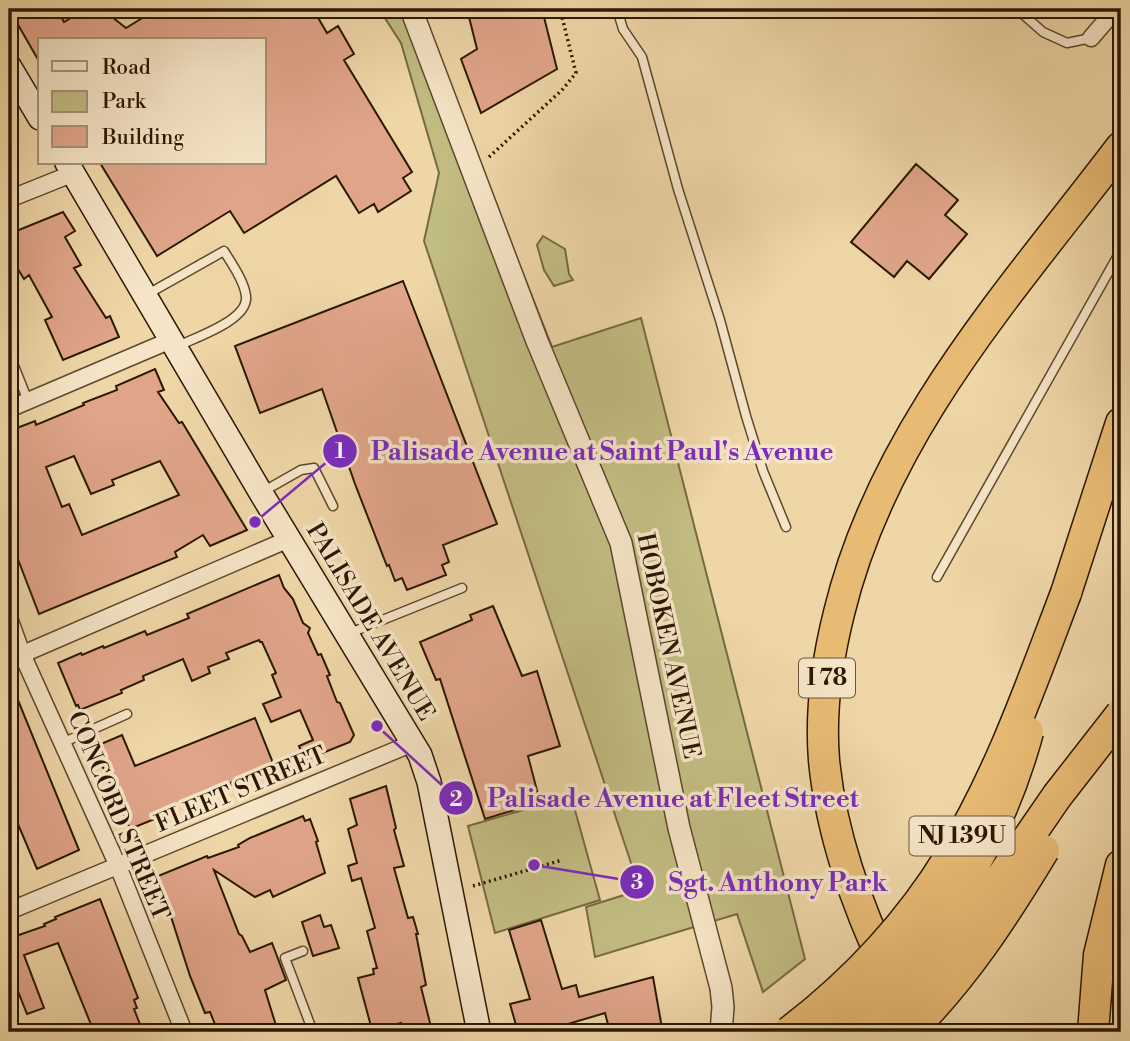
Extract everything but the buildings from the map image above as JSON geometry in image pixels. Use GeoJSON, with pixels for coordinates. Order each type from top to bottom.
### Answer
{"type":"FeatureCollection","features":[{"type":"Feature","properties":{"kind":"highway","name":"I 78"},"geometry":{"type":"LineString","coordinates":[[920,1032],[863,915],[832,813],[824,760],[823,730],[826,683],[834,633],[845,587],[866,526],[893,466],[917,424],[974,340],[1121,147]]}},
{"type":"Feature","properties":{"kind":"highway"},"geometry":{"type":"LineString","coordinates":[[833,1032],[885,985],[924,940],[957,895],[1003,809],[1019,767],[1066,593],[1121,423]]}},
{"type":"Feature","properties":{"kind":"highway","name":"NJ 139U"},"geometry":{"type":"LineString","coordinates":[[789,1032],[834,996],[874,956],[908,917],[950,857],[985,792],[1066,593]]}},
{"type":"Feature","properties":{"kind":"highway"},"geometry":{"type":"LineString","coordinates":[[873,1032],[902,1005],[952,949],[1057,796],[1121,714]]}},
{"type":"Feature","properties":{"kind":"highway","name":"NJ 139U"},"geometry":{"type":"LineString","coordinates":[[909,1032],[946,994],[979,952],[1058,828],[1121,739]]}},
{"type":"Feature","properties":{"kind":"highway"},"geometry":{"type":"LineString","coordinates":[[1093,1032],[1099,955],[1121,865]]}},
{"type":"Feature","properties":{"kind":"main road"},"geometry":{"type":"LineString","coordinates":[[9,66],[38,115]]}},
{"type":"Feature","properties":{"kind":"main road","name":"PALISADE AVENUE"},"geometry":{"type":"LineString","coordinates":[[71,168],[289,539],[414,743],[429,782],[479,1032]]}},
{"type":"Feature","properties":{"kind":"street","name":"HOBOKEN AVENUE"},"geometry":{"type":"LineString","coordinates":[[411,9],[537,341],[621,543],[676,814],[722,988],[721,1032]]}},
{"type":"Feature","properties":{"kind":"street"},"geometry":{"type":"LineString","coordinates":[[1091,38],[1116,9]]}},
{"type":"Feature","properties":{"kind":"street"},"geometry":{"type":"LineString","coordinates":[[9,199],[71,168]]}},
{"type":"Feature","properties":{"kind":"street"},"geometry":{"type":"LineString","coordinates":[[9,409],[174,343]]}},
{"type":"Feature","properties":{"kind":"street"},"geometry":{"type":"LineString","coordinates":[[16,657],[289,539]]}},
{"type":"Feature","properties":{"kind":"street","name":"CONCORD STREET"},"geometry":{"type":"LineString","coordinates":[[9,618],[16,657],[62,743],[118,866],[184,1032]]}},
{"type":"Feature","properties":{"kind":"street","name":"FLEET STREET"},"geometry":{"type":"LineString","coordinates":[[13,909],[414,743]]}},
{"type":"Feature","properties":{"kind":"lane"},"geometry":{"type":"LineString","coordinates":[[617,9],[623,29],[642,57],[678,189],[720,320],[746,416],[763,471],[786,527]]}},
{"type":"Feature","properties":{"kind":"lane"},"geometry":{"type":"LineString","coordinates":[[1017,9],[1043,32],[1067,43],[1091,38]]}},
{"type":"Feature","properties":{"kind":"lane"},"geometry":{"type":"LineString","coordinates":[[937,578],[1121,250]]}},
{"type":"Feature","properties":{"kind":"lane"},"geometry":{"type":"LineString","coordinates":[[145,295],[224,251],[246,293],[243,309],[230,321],[174,343]]}},
{"type":"Feature","properties":{"kind":"lane"},"geometry":{"type":"LineString","coordinates":[[9,353],[28,401]]}},
{"type":"Feature","properties":{"kind":"lane"},"geometry":{"type":"LineString","coordinates":[[261,492],[301,470],[314,468],[333,506]]}},
{"type":"Feature","properties":{"kind":"lane"},"geometry":{"type":"LineString","coordinates":[[347,635],[462,588]]}},
{"type":"Feature","properties":{"kind":"lane"},"geometry":{"type":"LineString","coordinates":[[62,743],[127,714]]}},
{"type":"Feature","properties":{"kind":"lane"},"geometry":{"type":"LineString","coordinates":[[9,884],[13,909]]}},
{"type":"Feature","properties":{"kind":"lane"},"geometry":{"type":"LineString","coordinates":[[303,951],[285,958],[313,1032]]}},
{"type":"Feature","properties":{"kind":"path"},"geometry":{"type":"LineString","coordinates":[[487,158],[562,90],[576,73],[560,9]]}},
{"type":"Feature","properties":{"kind":"path"},"geometry":{"type":"LineString","coordinates":[[473,886],[562,860]]}},
{"type":"Feature","properties":{"kind":"green space"},"geometry":{"type":"Polygon","coordinates":[[[379,9],[409,9],[442,68],[552,347],[641,318],[805,959],[763,992],[737,914],[595,957],[586,907],[640,890],[424,241],[439,173],[401,43],[379,9]]]}},
{"type":"Feature","properties":{"kind":"green space"},"geometry":{"type":"Polygon","coordinates":[[[543,236],[565,249],[569,274],[573,280],[554,286],[544,270],[537,245],[543,236]]]}},
{"type":"Feature","properties":{"kind":"green space"},"geometry":{"type":"Polygon","coordinates":[[[571,796],[600,900],[495,933],[468,826],[571,796]]]}},
{"type":"Feature","properties":{"kind":"place","name":"Palisade Avenue at Saint Paul's Avenue"},"geometry":{"type":"Point","coordinates":[255,522]}},
{"type":"Feature","properties":{"kind":"place","name":"Palisade Avenue at Fleet Street"},"geometry":{"type":"Point","coordinates":[377,726]}},
{"type":"Feature","properties":{"kind":"place","name":"Sgt. Anthony Park"},"geometry":{"type":"Point","coordinates":[534,865]}}]}
